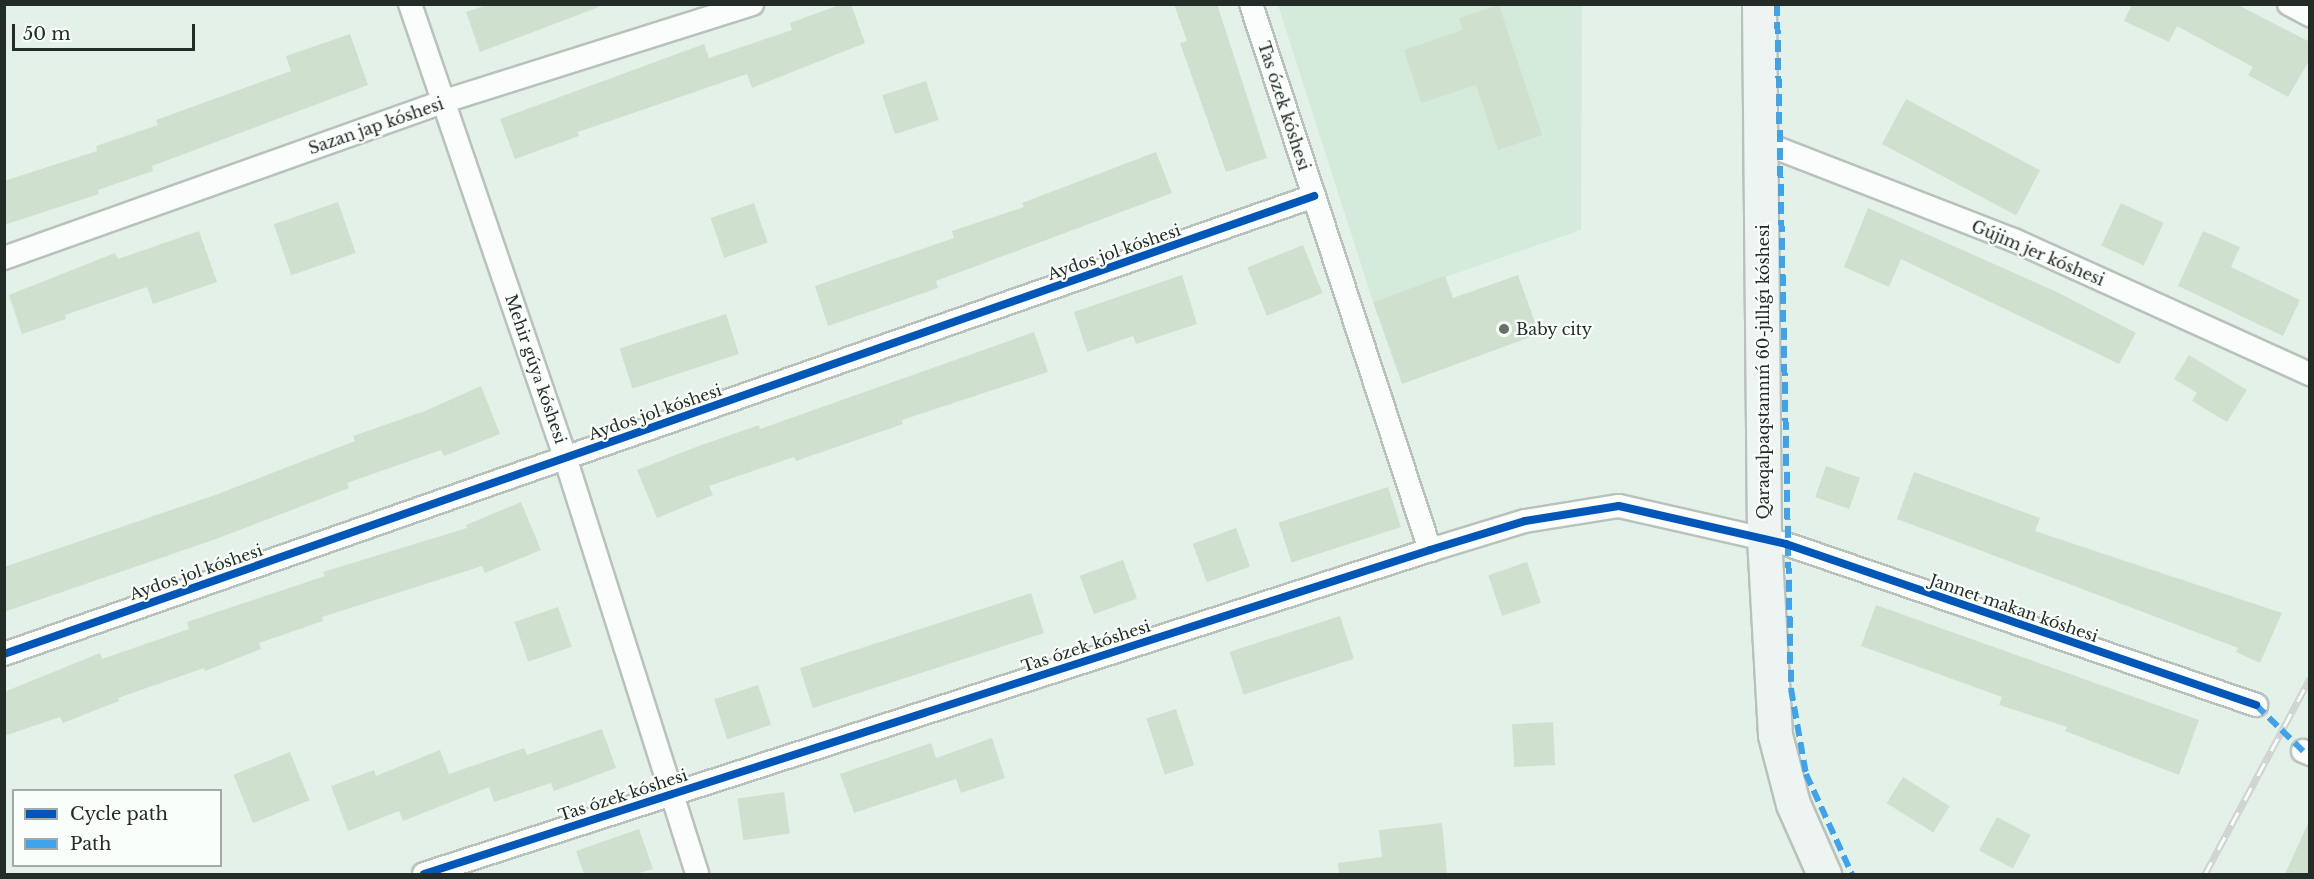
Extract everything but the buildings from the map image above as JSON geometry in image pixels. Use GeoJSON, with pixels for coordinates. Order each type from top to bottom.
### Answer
{"type":"FeatureCollection","features":[{"type":"Feature","properties":{"kind":"street","name":"Mehir gúyа kóshesi"},"geometry":{"type":"LineString","coordinates":[[410,4],[566,457],[697,874]]}},
{"type":"Feature","properties":{"kind":"street","name":"Sazan jap kóshesi"},"geometry":{"type":"LineString","coordinates":[[4,258],[445,101],[752,4]]}},
{"type":"Feature","properties":{"kind":"street","name":"Tas ózek kóshesi"},"geometry":{"type":"LineString","coordinates":[[1251,4],[1430,550]]}},
{"type":"Feature","properties":{"kind":"street","name":"Qaraqalpaqstannıń 60-jıllıǵı kóshesi"},"geometry":{"type":"LineString","coordinates":[[1759,4],[1764,538],[1775,735],[1793,804],[1824,874]]}},
{"type":"Feature","properties":{"kind":"street"},"geometry":{"type":"LineString","coordinates":[[2289,4],[2310,15]]}},
{"type":"Feature","properties":{"kind":"street","name":"Gújim jer kóshesi"},"geometry":{"type":"LineString","coordinates":[[1761,142],[2014,240],[2310,374]]}},
{"type":"Feature","properties":{"kind":"street","name":"Aydos jol kóshesi"},"geometry":{"type":"LineString","coordinates":[[4,654],[1314,196]]}},
{"type":"Feature","properties":{"kind":"street","name":"Tas ózek kóshesi"},"geometry":{"type":"LineString","coordinates":[[424,874],[673,792],[1524,521],[1619,506],[1764,538]]}},
{"type":"Feature","properties":{"kind":"street","name":"Jannet makan kóshesi"},"geometry":{"type":"LineString","coordinates":[[1764,538],[2256,705]]}},
{"type":"Feature","properties":{"kind":"shaded area"},"geometry":{"type":"Polygon","coordinates":[[[1278,5],[1582,5],[1581,230],[1373,302],[1278,5]]]}},
{"type":"Feature","properties":{"kind":"railway"},"geometry":{"type":"LineString","coordinates":[[2205,874],[2310,678]]}},
{"type":"Feature","properties":{"kind":"marked path"},"geometry":{"type":"LineString","coordinates":[[1777,4],[1791,689],[1806,774],[1852,874]]}},
{"type":"Feature","properties":{"kind":"marked path"},"geometry":{"type":"LineString","coordinates":[[2256,705],[2303,751]]}},
{"type":"Feature","properties":{"kind":"cycle path"},"geometry":{"type":"LineString","coordinates":[[4,654],[1314,196]]}},
{"type":"Feature","properties":{"kind":"cycle path"},"geometry":{"type":"LineString","coordinates":[[424,874],[1430,550],[1525,521],[1619,506],[1786,544],[2256,705]]}},
{"type":"Feature","properties":{"kind":"place","name":"Baby city"},"geometry":{"type":"Point","coordinates":[1504,329]}}]}
